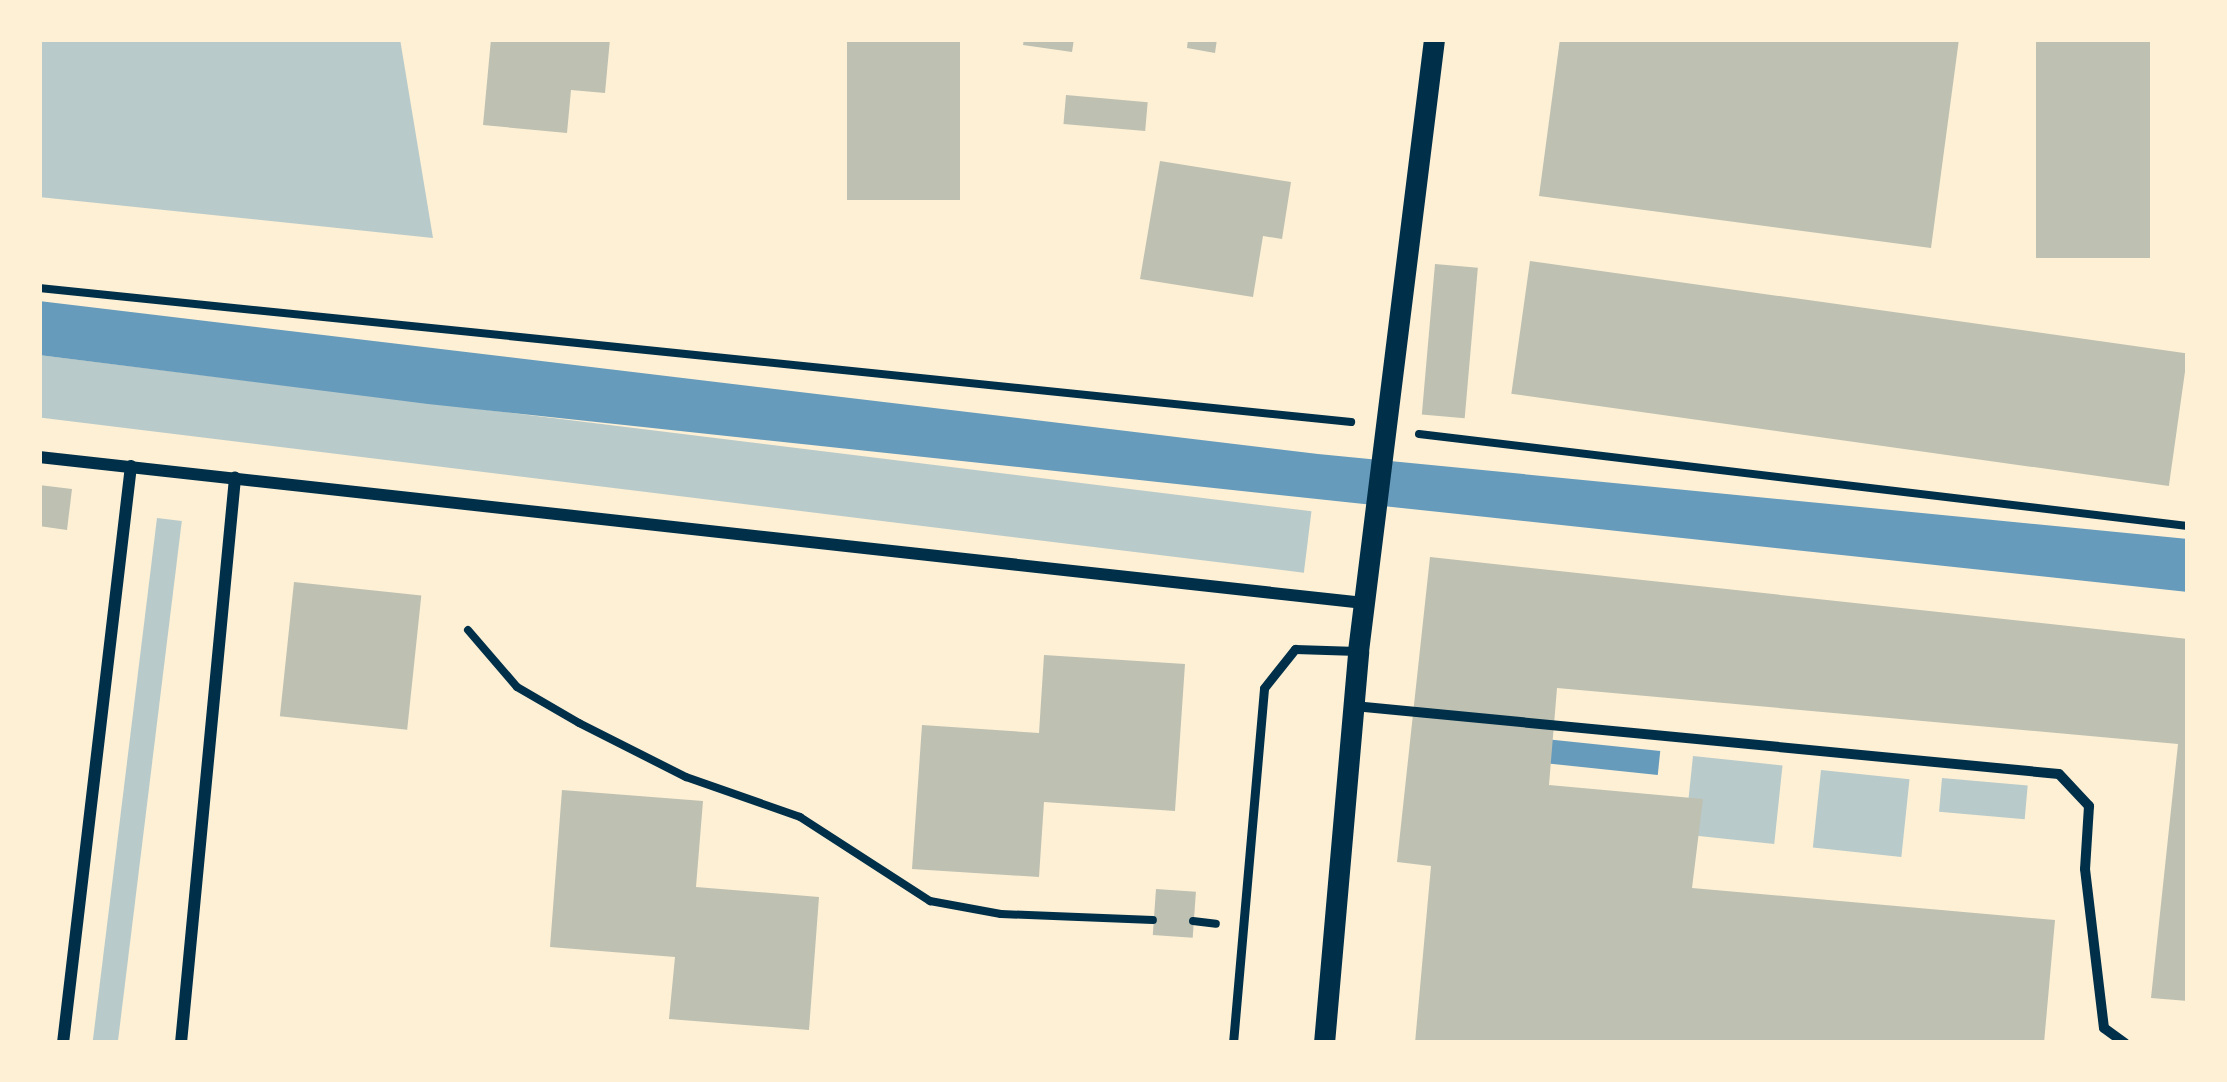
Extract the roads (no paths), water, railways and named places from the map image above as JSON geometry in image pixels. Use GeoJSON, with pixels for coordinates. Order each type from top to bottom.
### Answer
{"type":"FeatureCollection","features":[{"type":"Feature","properties":{"kind":"street"},"geometry":{"type":"LineString","coordinates":[[1324,1043],[1358,651],[1434,39]]}},
{"type":"Feature","properties":{"kind":"street"},"geometry":{"type":"LineString","coordinates":[[39,457],[1364,603]]}},
{"type":"Feature","properties":{"kind":"street"},"geometry":{"type":"LineString","coordinates":[[63,1043],[131,466]]}},
{"type":"Feature","properties":{"kind":"street"},"geometry":{"type":"LineString","coordinates":[[181,1043],[235,478]]}},
{"type":"Feature","properties":{"kind":"street"},"geometry":{"type":"LineString","coordinates":[[1354,706],[2059,774],[2089,806],[2085,869],[2104,1028],[2125,1043]]}},
{"type":"Feature","properties":{"kind":"lane"},"geometry":{"type":"LineString","coordinates":[[1233,1043],[1264,688],[1295,649],[1358,651]]}},
{"type":"Feature","properties":{"kind":"water"},"geometry":{"type":"Polygon","coordinates":[[[39,301],[1318,454],[2188,539],[2188,592],[428,404],[39,355],[39,301]]]}},
{"type":"Feature","properties":{"kind":"water"},"geometry":{"type":"Polygon","coordinates":[[[1526,737],[1660,751],[1658,775],[1523,761],[1526,737]]]}}]}
